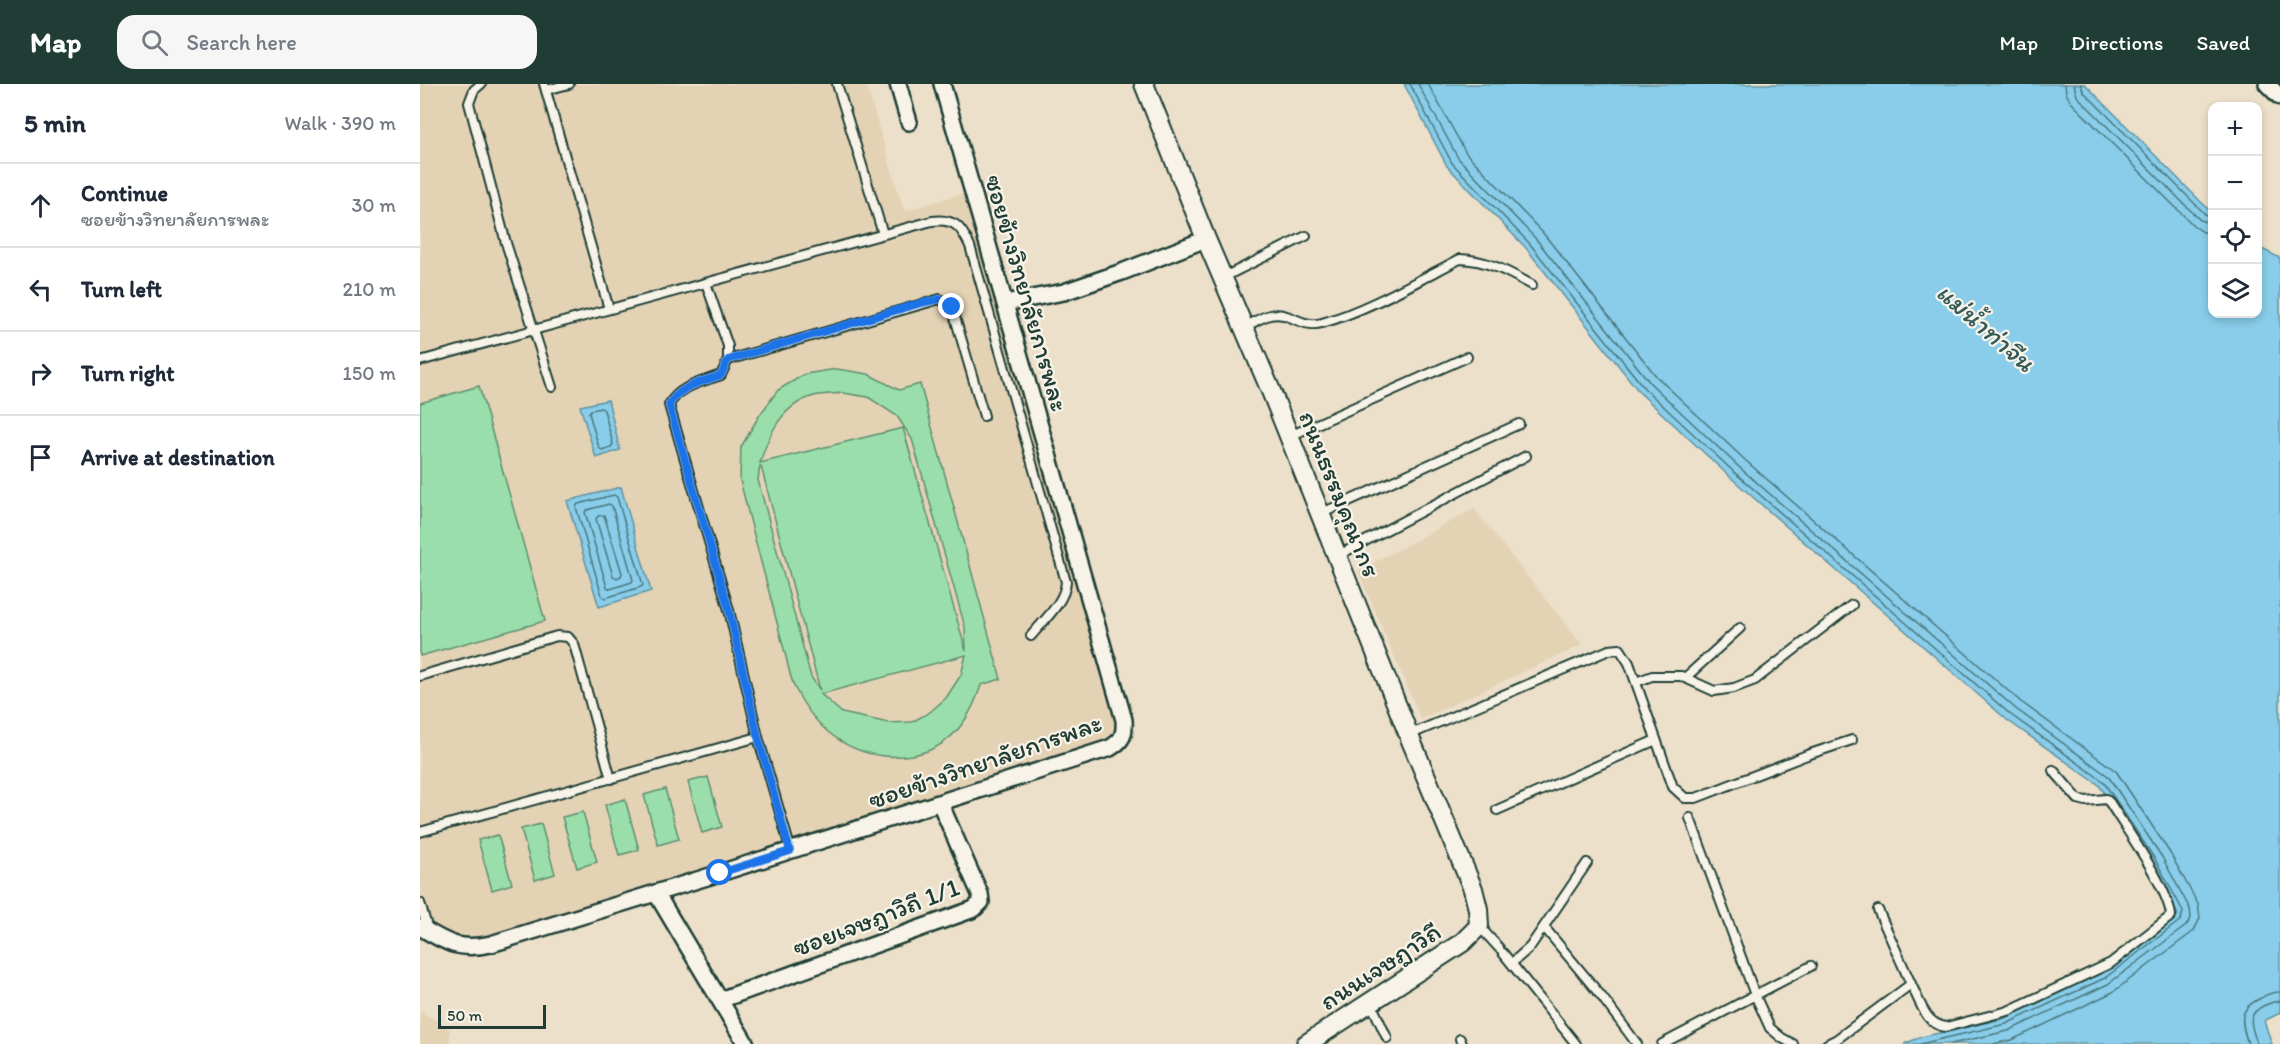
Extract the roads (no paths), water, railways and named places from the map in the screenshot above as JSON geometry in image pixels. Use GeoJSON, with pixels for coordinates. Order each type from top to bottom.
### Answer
{"type":"FeatureCollection","features":[{"type":"Feature","properties":{"kind":"street"},"geometry":{"type":"LineString","coordinates":[[898,84],[909,122]]}},
{"type":"Feature","properties":{"kind":"street","name":"ซอยข้างวิทยาลัยการพละ"},"geometry":{"type":"LineString","coordinates":[[424,930],[457,946],[479,947],[790,851],[1110,748],[1123,736],[1124,720],[942,84]]}},
{"type":"Feature","properties":{"kind":"street","name":"ถนนธรรมคุณากร"},"geometry":{"type":"LineString","coordinates":[[1144,84],[1477,899],[1479,926]]}},
{"type":"Feature","properties":{"kind":"street"},"geometry":{"type":"LineString","coordinates":[[2267,84],[2280,97]]}},
{"type":"Feature","properties":{"kind":"street"},"geometry":{"type":"LineString","coordinates":[[1005,303],[1064,292],[1206,239]]}},
{"type":"Feature","properties":{"kind":"street","name":"ซอยเจษฎาวิถี 1/1"},"geometry":{"type":"LineString","coordinates":[[720,1000],[974,909],[981,902],[980,894],[940,803]]}},
{"type":"Feature","properties":{"kind":"street"},"geometry":{"type":"LineString","coordinates":[[656,893],[746,1044]]}},
{"type":"Feature","properties":{"kind":"street","name":"ถนนเจษฎาวิถี"},"geometry":{"type":"LineString","coordinates":[[1306,1044],[1463,942],[1479,926]]}},
{"type":"Feature","properties":{"kind":"lane"},"geometry":{"type":"LineString","coordinates":[[481,84],[474,90],[469,104],[506,243],[552,387]]}},
{"type":"Feature","properties":{"kind":"lane"},"geometry":{"type":"LineString","coordinates":[[569,84],[545,87],[609,309]]}},
{"type":"Feature","properties":{"kind":"lane"},"geometry":{"type":"LineString","coordinates":[[837,84],[884,234]]}},
{"type":"Feature","properties":{"kind":"lane"},"geometry":{"type":"LineString","coordinates":[[420,361],[884,234],[945,220],[955,223],[964,233],[970,246],[1066,582],[1066,591],[1031,636]]}},
{"type":"Feature","properties":{"kind":"lane"},"geometry":{"type":"LineString","coordinates":[[1222,278],[1306,236]]}},
{"type":"Feature","properties":{"kind":"lane"},"geometry":{"type":"LineString","coordinates":[[1244,328],[1274,314],[1282,314],[1304,324],[1325,322],[1364,306],[1460,259],[1497,266],[1532,285]]}},
{"type":"Feature","properties":{"kind":"lane"},"geometry":{"type":"LineString","coordinates":[[706,283],[728,346],[728,360],[721,375],[683,389],[669,405],[729,610],[758,737],[790,851]]}},
{"type":"Feature","properties":{"kind":"lane"},"geometry":{"type":"LineString","coordinates":[[728,360],[940,299],[952,307],[984,416]]}},
{"type":"Feature","properties":{"kind":"lane"},"geometry":{"type":"LineString","coordinates":[[1289,436],[1467,357]]}},
{"type":"Feature","properties":{"kind":"lane"},"geometry":{"type":"LineString","coordinates":[[1320,514],[1519,424]]}},
{"type":"Feature","properties":{"kind":"lane"},"geometry":{"type":"LineString","coordinates":[[1337,556],[1526,456]]}},
{"type":"Feature","properties":{"kind":"lane"},"geometry":{"type":"LineString","coordinates":[[1635,682],[1652,676],[1681,676],[1714,691],[1734,688],[1755,680],[1852,605]]}},
{"type":"Feature","properties":{"kind":"lane"},"geometry":{"type":"LineString","coordinates":[[1685,678],[1740,628]]}},
{"type":"Feature","properties":{"kind":"lane"},"geometry":{"type":"LineString","coordinates":[[420,676],[556,636],[568,638],[574,644],[611,778]]}},
{"type":"Feature","properties":{"kind":"lane"},"geometry":{"type":"LineString","coordinates":[[1409,735],[1609,650],[1620,649],[1624,652],[1673,787],[1685,798],[1852,740]]}},
{"type":"Feature","properties":{"kind":"lane"},"geometry":{"type":"LineString","coordinates":[[420,832],[758,737]]}},
{"type":"Feature","properties":{"kind":"lane"},"geometry":{"type":"LineString","coordinates":[[1497,810],[1656,740]]}},
{"type":"Feature","properties":{"kind":"lane"},"geometry":{"type":"LineString","coordinates":[[1878,910],[1930,1021],[1938,1026],[1946,1027],[1998,1014],[2038,998],[2111,963],[2171,916],[2170,905],[2162,890],[2110,803],[2106,799],[2086,801],[2078,799],[2053,770]]}},
{"type":"Feature","properties":{"kind":"lane"},"geometry":{"type":"LineString","coordinates":[[1690,818],[1755,995],[1770,1028],[1793,1044]]}},
{"type":"Feature","properties":{"kind":"lane"},"geometry":{"type":"LineString","coordinates":[[1512,963],[1530,947],[1587,864]]}},
{"type":"Feature","properties":{"kind":"lane"},"geometry":{"type":"LineString","coordinates":[[420,903],[424,930]]}},
{"type":"Feature","properties":{"kind":"lane"},"geometry":{"type":"LineString","coordinates":[[1479,926],[1512,963],[1576,1044]]}},
{"type":"Feature","properties":{"kind":"lane"},"geometry":{"type":"LineString","coordinates":[[1544,927],[1602,997],[1637,1044]]}},
{"type":"Feature","properties":{"kind":"lane"},"geometry":{"type":"LineString","coordinates":[[1662,1044],[1811,966]]}},
{"type":"Feature","properties":{"kind":"lane"},"geometry":{"type":"LineString","coordinates":[[1827,1044],[1911,984]]}},
{"type":"Feature","properties":{"kind":"lane"},"geometry":{"type":"LineString","coordinates":[[1371,1002],[1388,1038]]}},
{"type":"Feature","properties":{"kind":"water","name":"แม่น้ำท่าจีน"},"geometry":{"type":"Polygon","coordinates":[[[1404,84],[2085,84],[2208,209],[2208,318],[2262,318],[2262,249],[2280,258],[2280,1013],[2264,1021],[2272,1044],[1904,1044],[1921,1037],[2003,1019],[2102,972],[2178,915],[2151,864],[2099,785],[2007,720],[1730,477],[1640,393],[1526,248],[1447,166],[1404,84]]]}},
{"type":"Feature","properties":{"kind":"water"},"geometry":{"type":"Polygon","coordinates":[[[608,400],[620,450],[596,458],[580,406],[608,400]]]}},
{"type":"Feature","properties":{"kind":"water"},"geometry":{"type":"Polygon","coordinates":[[[621,487],[651,591],[599,607],[567,501],[621,487]]]}}]}
